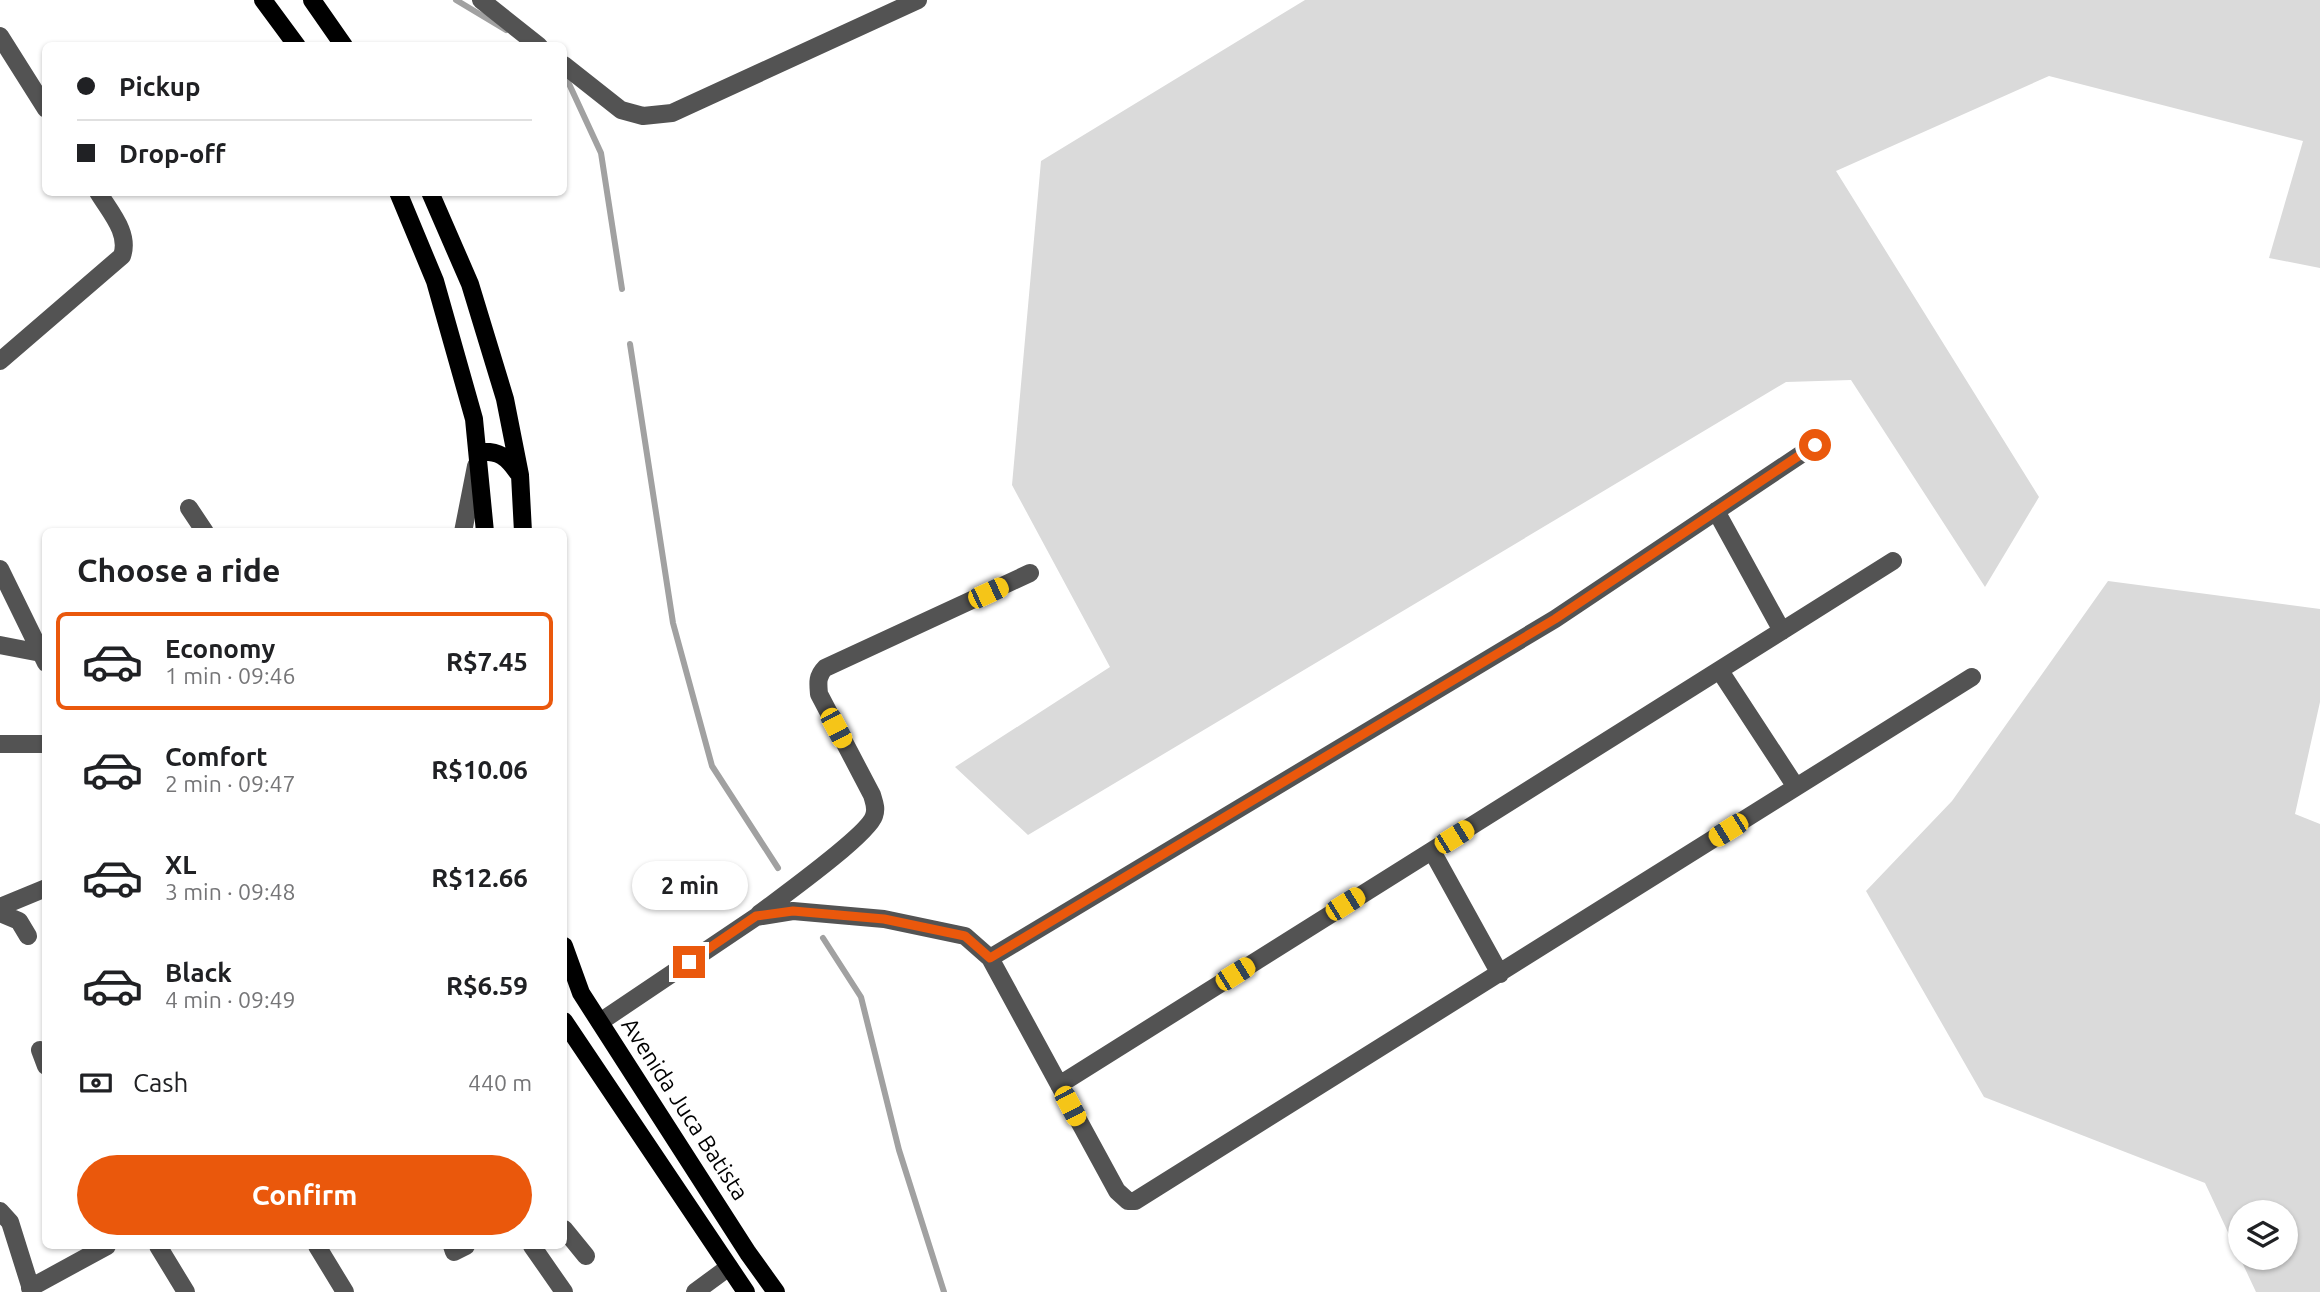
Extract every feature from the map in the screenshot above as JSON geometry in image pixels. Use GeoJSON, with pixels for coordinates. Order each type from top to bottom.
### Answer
{"type":"FeatureCollection","features":[{"type":"Feature","properties":{"kind":"main road"},"geometry":{"type":"LineString","coordinates":[[263,0],[294,42]]}},
{"type":"Feature","properties":{"kind":"main road"},"geometry":{"type":"LineString","coordinates":[[312,0],[341,42]]}},
{"type":"Feature","properties":{"kind":"main road"},"geometry":{"type":"LineString","coordinates":[[400,196],[435,281],[474,419],[485,528]]}},
{"type":"Feature","properties":{"kind":"main road"},"geometry":{"type":"LineString","coordinates":[[432,196],[470,284],[505,399],[520,475],[523,528]]}},
{"type":"Feature","properties":{"kind":"main road"},"geometry":{"type":"LineString","coordinates":[[478,452],[500,453],[508,458],[520,475]]}},
{"type":"Feature","properties":{"kind":"main road","name":"Avenida Juca Batista"},"geometry":{"type":"LineString","coordinates":[[567,954],[581,992],[748,1254],[776,1292]]}},
{"type":"Feature","properties":{"kind":"main road"},"geometry":{"type":"LineString","coordinates":[[567,1025],[746,1292]]}},
{"type":"Feature","properties":{"kind":"street"},"geometry":{"type":"LineString","coordinates":[[481,0],[534,42]]}},
{"type":"Feature","properties":{"kind":"street"},"geometry":{"type":"LineString","coordinates":[[567,67],[621,110],[643,116],[672,113],[918,0]]}},
{"type":"Feature","properties":{"kind":"street"},"geometry":{"type":"LineString","coordinates":[[0,36],[42,103]]}},
{"type":"Feature","properties":{"kind":"street"},"geometry":{"type":"LineString","coordinates":[[0,361],[122,256],[124,236],[100,196]]}},
{"type":"Feature","properties":{"kind":"street"},"geometry":{"type":"LineString","coordinates":[[990,958],[1555,619],[1815,445]]}},
{"type":"Feature","properties":{"kind":"street"},"geometry":{"type":"LineString","coordinates":[[464,528],[478,452]]}},
{"type":"Feature","properties":{"kind":"street"},"geometry":{"type":"LineString","coordinates":[[189,508],[203,528]]}},
{"type":"Feature","properties":{"kind":"street"},"geometry":{"type":"LineString","coordinates":[[1716,511],[1782,631]]}},
{"type":"Feature","properties":{"kind":"street"},"geometry":{"type":"LineString","coordinates":[[1059,1084],[1894,561]]}},
{"type":"Feature","properties":{"kind":"street"},"geometry":{"type":"LineString","coordinates":[[0,569],[42,656]]}},
{"type":"Feature","properties":{"kind":"street"},"geometry":{"type":"LineString","coordinates":[[600,1022],[756,916],[861,833],[875,815],[872,795],[819,694],[820,673],[825,668],[1030,573]]}},
{"type":"Feature","properties":{"kind":"street"},"geometry":{"type":"LineString","coordinates":[[0,645],[42,658]]}},
{"type":"Feature","properties":{"kind":"street"},"geometry":{"type":"LineString","coordinates":[[1720,671],[1796,787]]}},
{"type":"Feature","properties":{"kind":"street"},"geometry":{"type":"LineString","coordinates":[[756,916],[793,911],[884,919],[965,936],[990,958],[1117,1191],[1128,1201],[1135,1201],[1972,677]]}},
{"type":"Feature","properties":{"kind":"street"},"geometry":{"type":"LineString","coordinates":[[0,744],[42,744]]}},
{"type":"Feature","properties":{"kind":"street"},"geometry":{"type":"LineString","coordinates":[[1432,851],[1500,974]]}},
{"type":"Feature","properties":{"kind":"street"},"geometry":{"type":"LineString","coordinates":[[0,907],[42,890]]}},
{"type":"Feature","properties":{"kind":"street"},"geometry":{"type":"LineString","coordinates":[[0,913],[19,921],[28,936]]}},
{"type":"Feature","properties":{"kind":"street"},"geometry":{"type":"LineString","coordinates":[[0,1210],[10,1222],[31,1290],[102,1249]]}},
{"type":"Feature","properties":{"kind":"street"},"geometry":{"type":"LineString","coordinates":[[567,1233],[586,1256]]}},
{"type":"Feature","properties":{"kind":"street"},"geometry":{"type":"LineString","coordinates":[[160,1249],[186,1292]]}},
{"type":"Feature","properties":{"kind":"street"},"geometry":{"type":"LineString","coordinates":[[319,1249],[345,1292]]}},
{"type":"Feature","properties":{"kind":"street"},"geometry":{"type":"LineString","coordinates":[[534,1249],[564,1292]]}},
{"type":"Feature","properties":{"kind":"street"},"geometry":{"type":"LineString","coordinates":[[695,1292],[729,1267]]}},
{"type":"Feature","properties":{"kind":"shaded area"},"geometry":{"type":"Polygon","coordinates":[[[1305,0],[2320,0],[2320,268],[2269,258],[2303,141],[2049,76],[1836,171],[2039,497],[1985,587],[1851,380],[1786,382],[1028,835],[955,767],[1110,667],[1012,485],[1041,161],[1305,0]]]}},
{"type":"Feature","properties":{"kind":"shaded area"},"geometry":{"type":"Polygon","coordinates":[[[2108,581],[2320,609],[2320,702],[2295,814],[2320,824],[2320,1292],[2256,1292],[2246,1270],[2298,1270],[2298,1200],[2228,1200],[2228,1232],[2205,1183],[1984,1097],[1866,891],[1952,801],[2108,581]]]}},
{"type":"Feature","properties":{"kind":"waterway"},"geometry":{"type":"LineString","coordinates":[[456,0],[506,30]]}},
{"type":"Feature","properties":{"kind":"waterway"},"geometry":{"type":"LineString","coordinates":[[567,79],[601,153],[622,289]]}},
{"type":"Feature","properties":{"kind":"waterway"},"geometry":{"type":"LineString","coordinates":[[630,344],[673,623],[712,766],[778,868]]}},
{"type":"Feature","properties":{"kind":"waterway"},"geometry":{"type":"LineString","coordinates":[[823,938],[861,997],[899,1150],[944,1292]]}},
{"type":"Feature","properties":{"kind":"route"},"geometry":{"type":"LineString","coordinates":[[689,962],[756,916],[793,911],[884,919],[965,936],[990,958],[1555,619],[1815,445]]}}]}
